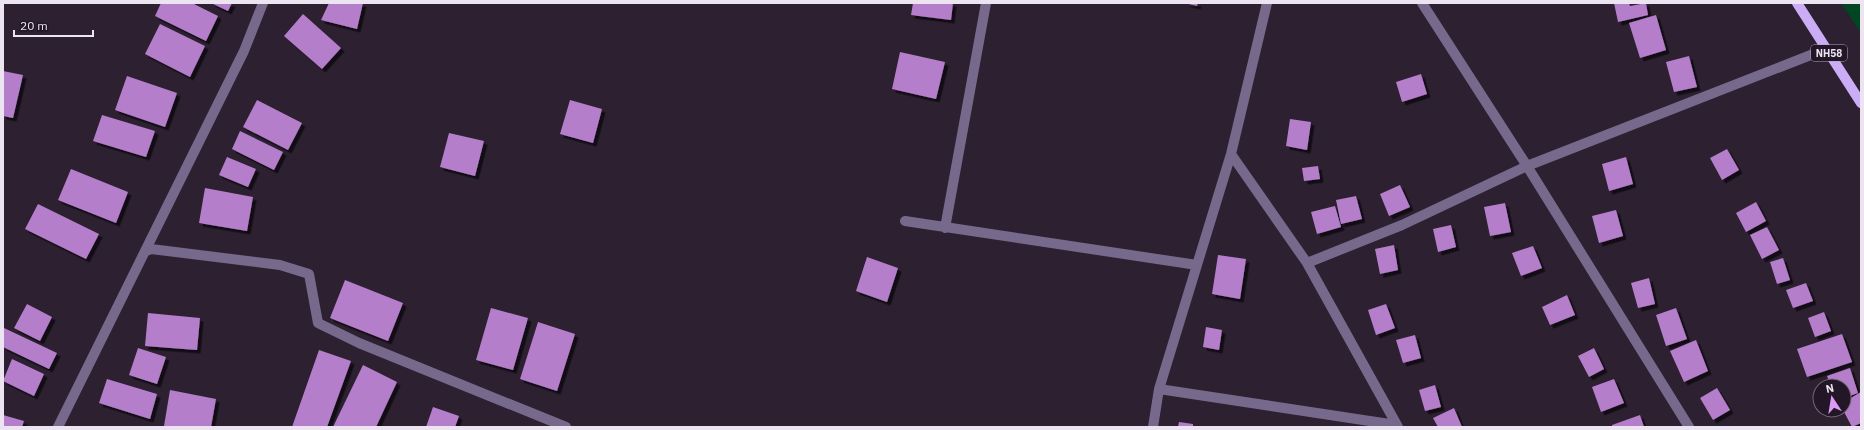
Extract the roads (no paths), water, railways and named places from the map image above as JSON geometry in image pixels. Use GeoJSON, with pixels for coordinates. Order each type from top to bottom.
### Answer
{"type":"FeatureCollection","features":[{"type":"Feature","properties":{"kind":"main road","name":"NH58"},"geometry":{"type":"LineString","coordinates":[[1797,3],[1861,103]]}},
{"type":"Feature","properties":{"kind":"street"},"geometry":{"type":"LineString","coordinates":[[58,427],[244,51],[263,3]]}},
{"type":"Feature","properties":{"kind":"street"},"geometry":{"type":"LineString","coordinates":[[945,228],[986,3]]}},
{"type":"Feature","properties":{"kind":"street"},"geometry":{"type":"LineString","coordinates":[[1153,427],[1160,389],[1231,154],[1267,3]]}},
{"type":"Feature","properties":{"kind":"street"},"geometry":{"type":"LineString","coordinates":[[1422,3],[1527,166],[1689,427]]}},
{"type":"Feature","properties":{"kind":"street"},"geometry":{"type":"LineString","coordinates":[[1307,263],[1402,225],[1527,166],[1826,49]]}},
{"type":"Feature","properties":{"kind":"street"},"geometry":{"type":"LineString","coordinates":[[1231,154],[1307,263],[1397,426]]}},
{"type":"Feature","properties":{"kind":"street"},"geometry":{"type":"LineString","coordinates":[[905,221],[1197,265]]}},
{"type":"Feature","properties":{"kind":"street"},"geometry":{"type":"LineString","coordinates":[[146,251],[150,249],[280,265],[310,274],[318,323],[380,351],[566,427]]}},
{"type":"Feature","properties":{"kind":"street"},"geometry":{"type":"LineString","coordinates":[[1160,389],[1397,426]]}}]}
